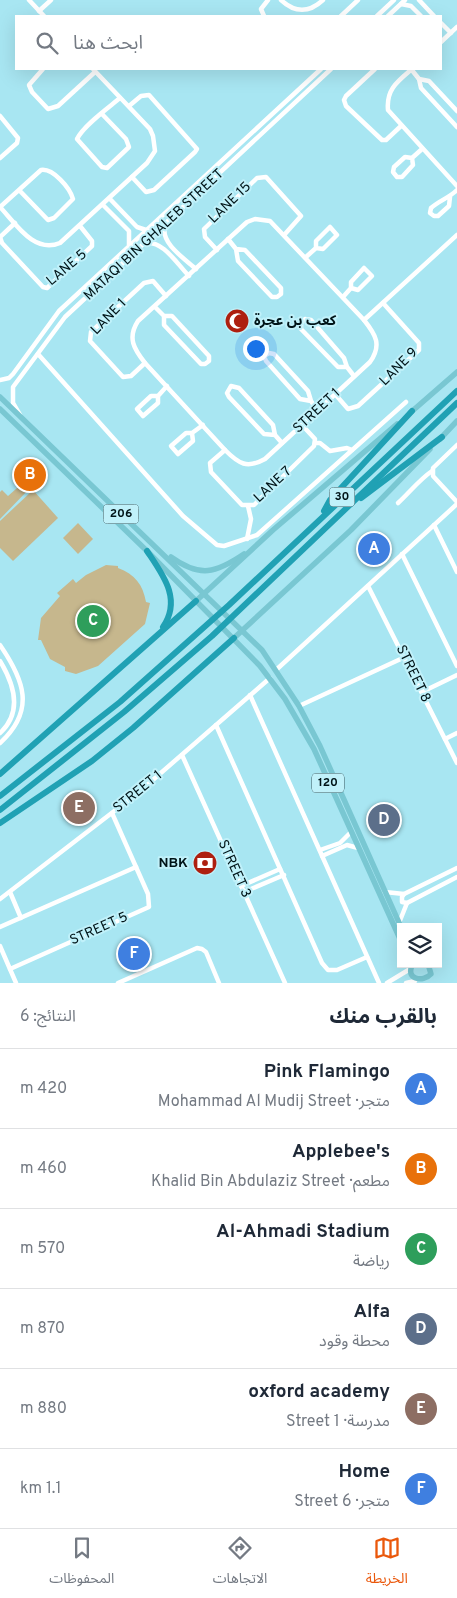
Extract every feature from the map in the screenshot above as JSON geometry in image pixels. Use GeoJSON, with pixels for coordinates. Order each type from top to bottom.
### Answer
{"type":"FeatureCollection","features":[{"type":"Feature","properties":{"kind":"highway","name":"30"},"geometry":{"type":"LineString","coordinates":[[0,796],[114,707],[228,605],[457,391]]}},
{"type":"Feature","properties":{"kind":"highway","name":"30"},"geometry":{"type":"LineString","coordinates":[[0,810],[124,712],[212,636],[457,403]]}},
{"type":"Feature","properties":{"kind":"highway"},"geometry":{"type":"LineString","coordinates":[[319,518],[330,500],[412,411]]}},
{"type":"Feature","properties":{"kind":"highway"},"geometry":{"type":"LineString","coordinates":[[354,502],[370,493],[442,437]]}},
{"type":"Feature","properties":{"kind":"highway"},"geometry":{"type":"LineString","coordinates":[[147,551],[167,583],[171,597],[166,621],[155,638]]}},
{"type":"Feature","properties":{"kind":"highway"},"geometry":{"type":"LineString","coordinates":[[0,774],[196,601]]}},
{"type":"Feature","properties":{"kind":"highway"},"geometry":{"type":"LineString","coordinates":[[0,823],[92,761],[133,728],[234,638]]}},
{"type":"Feature","properties":{"kind":"main road"},"geometry":{"type":"LineString","coordinates":[[196,601],[256,545],[457,372]]}},
{"type":"Feature","properties":{"kind":"main road","name":"206"},"geometry":{"type":"LineString","coordinates":[[0,397],[243,630]]}},
{"type":"Feature","properties":{"kind":"main road","name":"206"},"geometry":{"type":"LineString","coordinates":[[0,409],[234,638]]}},
{"type":"Feature","properties":{"kind":"main road"},"geometry":{"type":"LineString","coordinates":[[234,638],[351,530],[457,421]]}},
{"type":"Feature","properties":{"kind":"main road"},"geometry":{"type":"LineString","coordinates":[[91,498],[98,496],[97,491]]}},
{"type":"Feature","properties":{"kind":"main road"},"geometry":{"type":"LineString","coordinates":[[155,546],[183,566],[199,571],[216,570],[226,566],[256,545]]}},
{"type":"Feature","properties":{"kind":"main road"},"geometry":{"type":"LineString","coordinates":[[196,601],[207,601],[233,621]]}},
{"type":"Feature","properties":{"kind":"main road"},"geometry":{"type":"LineString","coordinates":[[211,616],[230,630],[243,630]]}},
{"type":"Feature","properties":{"kind":"main road","name":"120"},"geometry":{"type":"LineString","coordinates":[[243,630],[276,670],[299,706],[336,781],[399,923]]}},
{"type":"Feature","properties":{"kind":"main road","name":"120"},"geometry":{"type":"LineString","coordinates":[[234,638],[270,678],[302,727],[397,932]]}},
{"type":"Feature","properties":{"kind":"main road"},"geometry":{"type":"LineString","coordinates":[[329,784],[331,780],[336,781]]}},
{"type":"Feature","properties":{"kind":"main road"},"geometry":{"type":"LineString","coordinates":[[412,968],[411,976],[417,982],[429,980]]}},
{"type":"Feature","properties":{"kind":"street"},"geometry":{"type":"LineString","coordinates":[[29,0],[43,15]]}},
{"type":"Feature","properties":{"kind":"street"},"geometry":{"type":"LineString","coordinates":[[39,11],[52,0]]}},
{"type":"Feature","properties":{"kind":"street"},"geometry":{"type":"LineString","coordinates":[[264,15],[261,9],[268,0]]}},
{"type":"Feature","properties":{"kind":"street"},"geometry":{"type":"LineString","coordinates":[[281,0],[292,9],[302,11],[316,7],[323,0]]}},
{"type":"Feature","properties":{"kind":"street"},"geometry":{"type":"LineString","coordinates":[[342,15],[358,0]]}},
{"type":"Feature","properties":{"kind":"street"},"geometry":{"type":"LineString","coordinates":[[378,15],[394,0]]}},
{"type":"Feature","properties":{"kind":"street"},"geometry":{"type":"LineString","coordinates":[[419,0],[433,15]]}},
{"type":"Feature","properties":{"kind":"street"},"geometry":{"type":"LineString","coordinates":[[389,15],[403,2],[411,6],[420,15]]}},
{"type":"Feature","properties":{"kind":"street"},"geometry":{"type":"LineString","coordinates":[[442,24],[451,32]]}},
{"type":"Feature","properties":{"kind":"street"},"geometry":{"type":"LineString","coordinates":[[442,39],[457,27]]}},
{"type":"Feature","properties":{"kind":"street"},"geometry":{"type":"LineString","coordinates":[[19,190],[41,216],[48,220],[54,218],[73,199],[71,194],[48,170],[41,170],[0,207],[40,246],[48,247],[60,243],[110,199],[152,157],[155,144],[150,129],[94,70],[58,106],[48,109],[32,92],[29,85],[29,82],[42,70]]}},
{"type":"Feature","properties":{"kind":"street","name":"MATAQI BIN GHALEB STREET"},"geometry":{"type":"LineString","coordinates":[[0,380],[9,378],[59,311],[319,70]]}},
{"type":"Feature","properties":{"kind":"street","name":"MATAQI BIN GHALEB STREET"},"geometry":{"type":"LineString","coordinates":[[23,419],[13,403],[13,387],[65,317],[330,70]]}},
{"type":"Feature","properties":{"kind":"street"},"geometry":{"type":"LineString","coordinates":[[374,70],[346,96],[346,106],[382,140],[386,140],[401,126]]}},
{"type":"Feature","properties":{"kind":"street"},"geometry":{"type":"LineString","coordinates":[[411,70],[390,90],[387,99],[388,110],[457,188],[450,197],[449,206],[438,216],[430,213],[430,208],[442,198],[450,197]]}},
{"type":"Feature","properties":{"kind":"street"},"geometry":{"type":"LineString","coordinates":[[413,70],[419,79],[421,88],[457,127]]}},
{"type":"Feature","properties":{"kind":"street"},"geometry":{"type":"LineString","coordinates":[[419,79],[429,81],[457,111]]}},
{"type":"Feature","properties":{"kind":"street"},"geometry":{"type":"LineString","coordinates":[[129,106],[141,96],[149,95],[196,148],[195,152],[154,190],[146,192],[132,177]]}},
{"type":"Feature","properties":{"kind":"street"},"geometry":{"type":"LineString","coordinates":[[102,114],[126,140],[128,147],[107,168],[102,167],[77,139],[80,134],[102,114],[120,98]]}},
{"type":"Feature","properties":{"kind":"street"},"geometry":{"type":"LineString","coordinates":[[0,116],[17,134],[18,140],[0,158]]}},
{"type":"Feature","properties":{"kind":"street"},"geometry":{"type":"LineString","coordinates":[[412,158],[422,149]]}},
{"type":"Feature","properties":{"kind":"street"},"geometry":{"type":"LineString","coordinates":[[405,157],[412,158],[413,165],[402,177],[397,177],[393,172],[394,167],[405,157]]}},
{"type":"Feature","properties":{"kind":"street"},"geometry":{"type":"LineString","coordinates":[[208,173],[209,178],[215,178]]}},
{"type":"Feature","properties":{"kind":"street","name":"LANE 15"},"geometry":{"type":"LineString","coordinates":[[217,250],[205,237],[204,229],[257,178],[266,177],[301,216],[285,234]]}},
{"type":"Feature","properties":{"kind":"street"},"geometry":{"type":"LineString","coordinates":[[199,181],[204,182],[205,187]]}},
{"type":"Feature","properties":{"kind":"street"},"geometry":{"type":"LineString","coordinates":[[110,199],[137,227],[146,230]]}},
{"type":"Feature","properties":{"kind":"street"},"geometry":{"type":"LineString","coordinates":[[103,205],[129,231],[129,246]]}},
{"type":"Feature","properties":{"kind":"street","name":"STREET 1"},"geometry":{"type":"LineString","coordinates":[[255,219],[270,221],[285,234],[364,320],[376,335],[378,346],[370,362],[265,459],[254,465],[244,464],[235,460],[225,450],[134,350],[132,339],[133,329],[138,321],[217,250],[247,222],[255,219]]}},
{"type":"Feature","properties":{"kind":"street","name":"LANE 5"},"geometry":{"type":"LineString","coordinates":[[15,223],[0,237],[2,243],[43,287],[48,288],[92,246],[92,242],[80,226]]}},
{"type":"Feature","properties":{"kind":"street"},"geometry":{"type":"LineString","coordinates":[[167,223],[164,233],[167,240],[196,269]]}},
{"type":"Feature","properties":{"kind":"street"},"geometry":{"type":"LineString","coordinates":[[306,257],[316,248],[316,240],[330,227],[337,235],[323,249],[316,248]]}},
{"type":"Feature","properties":{"kind":"street"},"geometry":{"type":"LineString","coordinates":[[364,320],[457,235]]}},
{"type":"Feature","properties":{"kind":"street"},"geometry":{"type":"LineString","coordinates":[[228,239],[236,249],[238,261],[272,297],[277,297],[281,294],[281,288],[245,250],[236,249]]}},
{"type":"Feature","properties":{"kind":"street"},"geometry":{"type":"LineString","coordinates":[[145,242],[159,245],[189,276]]}},
{"type":"Feature","properties":{"kind":"street"},"geometry":{"type":"LineString","coordinates":[[343,297],[351,288],[351,282],[364,268],[372,276],[358,290],[351,288]]}},
{"type":"Feature","properties":{"kind":"street"},"geometry":{"type":"LineString","coordinates":[[101,273],[98,281],[106,279]]}},
{"type":"Feature","properties":{"kind":"street","name":"LANE 1"},"geometry":{"type":"LineString","coordinates":[[145,363],[131,376],[123,377],[90,341],[91,332],[144,283],[153,282],[166,296]]}},
{"type":"Feature","properties":{"kind":"street"},"geometry":{"type":"LineString","coordinates":[[88,284],[92,285],[94,291]]}},
{"type":"Feature","properties":{"kind":"street","name":"LANE 9"},"geometry":{"type":"LineString","coordinates":[[335,394],[348,409],[358,406],[419,350],[419,343],[383,303]]}},
{"type":"Feature","properties":{"kind":"street"},"geometry":{"type":"LineString","coordinates":[[155,306],[164,316],[164,325],[201,364],[209,361],[209,356],[172,316],[164,316]]}},
{"type":"Feature","properties":{"kind":"street"},"geometry":{"type":"LineString","coordinates":[[347,367],[338,367],[302,328],[301,323],[305,319],[311,320],[344,358],[347,367],[354,376]]}},
{"type":"Feature","properties":{"kind":"street"},"geometry":{"type":"LineString","coordinates":[[311,401],[300,399],[266,362],[264,356],[269,353],[274,354],[308,391],[311,401],[317,410]]}},
{"type":"Feature","properties":{"kind":"street"},"geometry":{"type":"LineString","coordinates":[[38,354],[195,529],[218,545],[224,546],[257,535],[406,402]]}},
{"type":"Feature","properties":{"kind":"street"},"geometry":{"type":"LineString","coordinates":[[12,374],[12,380],[18,380]]}},
{"type":"Feature","properties":{"kind":"street"},"geometry":{"type":"LineString","coordinates":[[158,396],[151,396],[136,409],[143,416],[158,404],[158,396],[167,386]]}},
{"type":"Feature","properties":{"kind":"street"},"geometry":{"type":"LineString","coordinates":[[275,435],[264,434],[229,397],[228,392],[231,386],[239,388],[273,426],[275,435],[282,443]]}},
{"type":"Feature","properties":{"kind":"street"},"geometry":{"type":"LineString","coordinates":[[0,414],[8,416]]}},
{"type":"Feature","properties":{"kind":"street"},"geometry":{"type":"LineString","coordinates":[[192,433],[193,441],[178,454],[171,446],[186,434],[192,433],[203,425]]}},
{"type":"Feature","properties":{"kind":"street"},"geometry":{"type":"LineString","coordinates":[[302,425],[314,439],[315,443],[320,443],[330,451],[347,448],[352,450]]}},
{"type":"Feature","properties":{"kind":"street","name":"LANE 7"},"geometry":{"type":"LineString","coordinates":[[225,450],[210,463],[211,472],[242,505],[248,506],[254,504],[315,443]]}},
{"type":"Feature","properties":{"kind":"street"},"geometry":{"type":"LineString","coordinates":[[398,503],[457,445]]}},
{"type":"Feature","properties":{"kind":"street"},"geometry":{"type":"LineString","coordinates":[[276,670],[457,503],[433,476],[432,471]]}},
{"type":"Feature","properties":{"kind":"street"},"geometry":{"type":"LineString","coordinates":[[247,539],[251,519],[248,506]]}},
{"type":"Feature","properties":{"kind":"street"},"geometry":{"type":"LineString","coordinates":[[434,525],[457,572]]}},
{"type":"Feature","properties":{"kind":"street"},"geometry":{"type":"LineString","coordinates":[[402,554],[457,666]]}},
{"type":"Feature","properties":{"kind":"street","name":"STREET 8"},"geometry":{"type":"LineString","coordinates":[[368,586],[457,763]]}},
{"type":"Feature","properties":{"kind":"street"},"geometry":{"type":"LineString","coordinates":[[0,645],[22,682],[23,700],[17,724],[0,743]]}},
{"type":"Feature","properties":{"kind":"street"},"geometry":{"type":"LineString","coordinates":[[299,706],[404,656]]}},
{"type":"Feature","properties":{"kind":"street"},"geometry":{"type":"LineString","coordinates":[[0,661],[14,688],[9,722],[0,733]]}},
{"type":"Feature","properties":{"kind":"street"},"geometry":{"type":"LineString","coordinates":[[422,692],[457,675]]}},
{"type":"Feature","properties":{"kind":"street","name":"STREET 1"},"geometry":{"type":"LineString","coordinates":[[0,899],[112,813],[270,678]]}},
{"type":"Feature","properties":{"kind":"street"},"geometry":{"type":"LineString","coordinates":[[250,695],[379,983]]}},
{"type":"Feature","properties":{"kind":"street"},"geometry":{"type":"LineString","coordinates":[[216,725],[322,963],[328,970],[337,970],[367,957]]}},
{"type":"Feature","properties":{"kind":"street"},"geometry":{"type":"LineString","coordinates":[[446,739],[457,733]]}},
{"type":"Feature","properties":{"kind":"street","name":"STREET 3"},"geometry":{"type":"LineString","coordinates":[[182,755],[285,983]]}},
{"type":"Feature","properties":{"kind":"street","name":"STREET 5"},"geometry":{"type":"LineString","coordinates":[[10,969],[149,907],[148,894],[112,813]]}},
{"type":"Feature","properties":{"kind":"street"},"geometry":{"type":"LineString","coordinates":[[321,853],[340,843],[351,832]]}},
{"type":"Feature","properties":{"kind":"street"},"geometry":{"type":"LineString","coordinates":[[321,853],[347,845],[358,848]]}},
{"type":"Feature","properties":{"kind":"street"},"geometry":{"type":"LineString","coordinates":[[0,927],[136,867]]}},
{"type":"Feature","properties":{"kind":"street"},"geometry":{"type":"LineString","coordinates":[[241,886],[280,868]]}},
{"type":"Feature","properties":{"kind":"street"},"geometry":{"type":"LineString","coordinates":[[385,892],[404,894],[457,868]]}},
{"type":"Feature","properties":{"kind":"street"},"geometry":{"type":"LineString","coordinates":[[244,892],[284,875]]}},
{"type":"Feature","properties":{"kind":"street"},"geometry":{"type":"LineString","coordinates":[[401,923],[407,903],[457,877]]}},
{"type":"Feature","properties":{"kind":"street"},"geometry":{"type":"LineString","coordinates":[[10,892],[21,918]]}},
{"type":"Feature","properties":{"kind":"street"},"geometry":{"type":"LineString","coordinates":[[404,894],[402,902],[407,903]]}},
{"type":"Feature","properties":{"kind":"street"},"geometry":{"type":"LineString","coordinates":[[0,946],[16,983]]}},
{"type":"Feature","properties":{"kind":"street"},"geometry":{"type":"LineString","coordinates":[[118,983],[197,948],[202,948],[206,952],[219,983]]}},
{"type":"Feature","properties":{"kind":"street"},"geometry":{"type":"LineString","coordinates":[[387,983],[410,968]]}},
{"type":"Feature","properties":{"kind":"street"},"geometry":{"type":"LineString","coordinates":[[397,978],[401,983]]}},
{"type":"Feature","properties":{"kind":"street"},"geometry":{"type":"LineString","coordinates":[[406,983],[417,982]]}},
{"type":"Feature","properties":{"kind":"shaded area"},"geometry":{"type":"Polygon","coordinates":[[[25,481],[31,487],[0,519],[0,492],[2,490],[8,496],[25,481]]]}},
{"type":"Feature","properties":{"kind":"shaded area"},"geometry":{"type":"Polygon","coordinates":[[[33,490],[58,518],[13,561],[0,548],[0,521],[33,490]]]}},
{"type":"Feature","properties":{"kind":"shaded area"},"geometry":{"type":"Polygon","coordinates":[[[78,523],[93,539],[78,554],[63,538],[78,523]]]}},
{"type":"Feature","properties":{"kind":"shaded area"},"geometry":{"type":"Polygon","coordinates":[[[106,565],[118,566],[118,568],[134,577],[140,585],[146,602],[150,603],[145,624],[98,666],[76,674],[65,671],[65,667],[50,659],[41,640],[38,640],[41,618],[60,596],[57,593],[73,579],[76,583],[86,575],[106,565]]]}},
{"type":"Feature","properties":{"kind":"place","name":"كعب بن عجرة"},"geometry":{"type":"Point","coordinates":[237,321]}},
{"type":"Feature","properties":{"kind":"place","name":"Applebee's"},"geometry":{"type":"Point","coordinates":[30,475]}},
{"type":"Feature","properties":{"kind":"place","name":"Pink Flamingo"},"geometry":{"type":"Point","coordinates":[374,549]}},
{"type":"Feature","properties":{"kind":"place","name":"Al-Ahmadi Stadium"},"geometry":{"type":"Point","coordinates":[93,621]}},
{"type":"Feature","properties":{"kind":"place","name":"oxford academy"},"geometry":{"type":"Point","coordinates":[79,808]}},
{"type":"Feature","properties":{"kind":"place","name":"Alfa"},"geometry":{"type":"Point","coordinates":[384,820]}},
{"type":"Feature","properties":{"kind":"place","name":"NBK"},"geometry":{"type":"Point","coordinates":[205,863]}},
{"type":"Feature","properties":{"kind":"place","name":"Home"},"geometry":{"type":"Point","coordinates":[134,954]}}]}
